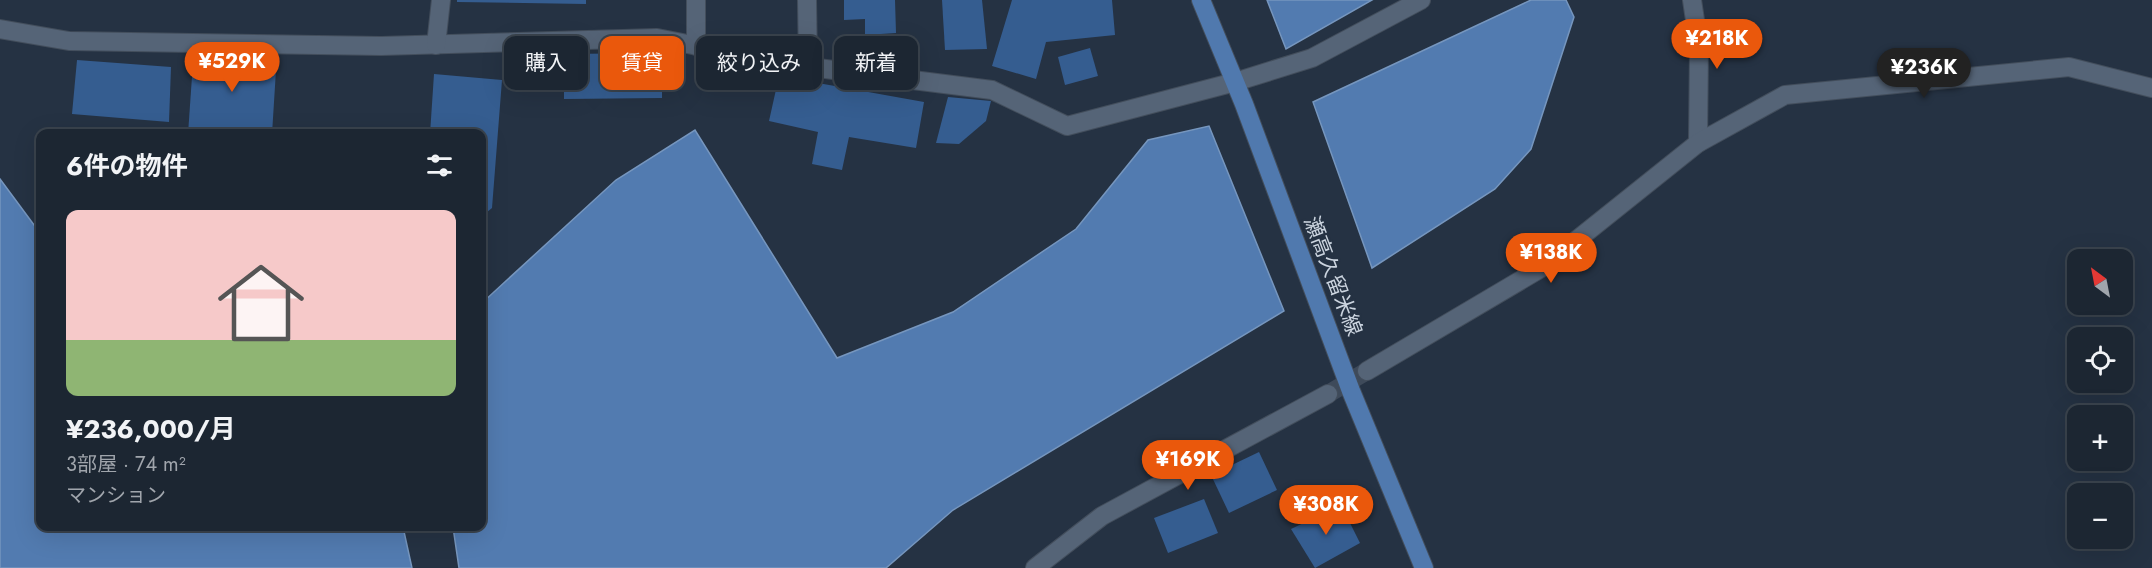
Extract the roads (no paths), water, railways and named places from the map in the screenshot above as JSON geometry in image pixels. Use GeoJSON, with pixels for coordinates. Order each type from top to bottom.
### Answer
{"type":"FeatureCollection","features":[{"type":"Feature","properties":{"kind":"main road","name":"瀬高久留米線"},"geometry":{"type":"LineString","coordinates":[[1202,0],[1244,104],[1346,374],[1424,568]]}},
{"type":"Feature","properties":{"kind":"street"},"geometry":{"type":"LineString","coordinates":[[436,45],[441,0]]}},
{"type":"Feature","properties":{"kind":"street"},"geometry":{"type":"LineString","coordinates":[[696,0],[696,36]]}},
{"type":"Feature","properties":{"kind":"street"},"geometry":{"type":"LineString","coordinates":[[807,0],[808,36]]}},
{"type":"Feature","properties":{"kind":"street"},"geometry":{"type":"LineString","coordinates":[[822,69],[992,90],[1066,126],[1235,82],[1312,58],[1420,0]]}},
{"type":"Feature","properties":{"kind":"street"},"geometry":{"type":"LineString","coordinates":[[1692,0],[1699,47],[1698,143]]}},
{"type":"Feature","properties":{"kind":"street"},"geometry":{"type":"LineString","coordinates":[[0,29],[69,41],[381,46],[657,38],[696,46]]}},
{"type":"Feature","properties":{"kind":"street"},"geometry":{"type":"LineString","coordinates":[[1367,371],[1543,267],[1698,143],[1785,95],[2069,67],[2152,88]]}},
{"type":"Feature","properties":{"kind":"street"},"geometry":{"type":"LineString","coordinates":[[1035,568],[1102,516],[1328,394]]}},
{"type":"Feature","properties":{"kind":"water"},"geometry":{"type":"Polygon","coordinates":[[[1267,0],[1372,0],[1286,49],[1267,0]]]}},
{"type":"Feature","properties":{"kind":"water"},"geometry":{"type":"Polygon","coordinates":[[[1531,0],[1566,0],[1574,17],[1531,149],[1495,189],[1372,268],[1313,102],[1531,0]]]}},
{"type":"Feature","properties":{"kind":"water"},"geometry":{"type":"Polygon","coordinates":[[[1209,126],[1284,311],[953,510],[886,568],[459,568],[454,531],[486,531],[486,299],[616,180],[695,130],[837,358],[953,312],[1076,229],[1148,140],[1209,126]]]}},
{"type":"Feature","properties":{"kind":"water"},"geometry":{"type":"Polygon","coordinates":[[[0,179],[36,228],[36,531],[404,531],[412,568],[0,568],[0,179]]]}},
{"type":"Feature","properties":{"kind":"tunnel"},"geometry":{"type":"LineString","coordinates":[[1328,394],[1367,371]]}}]}
